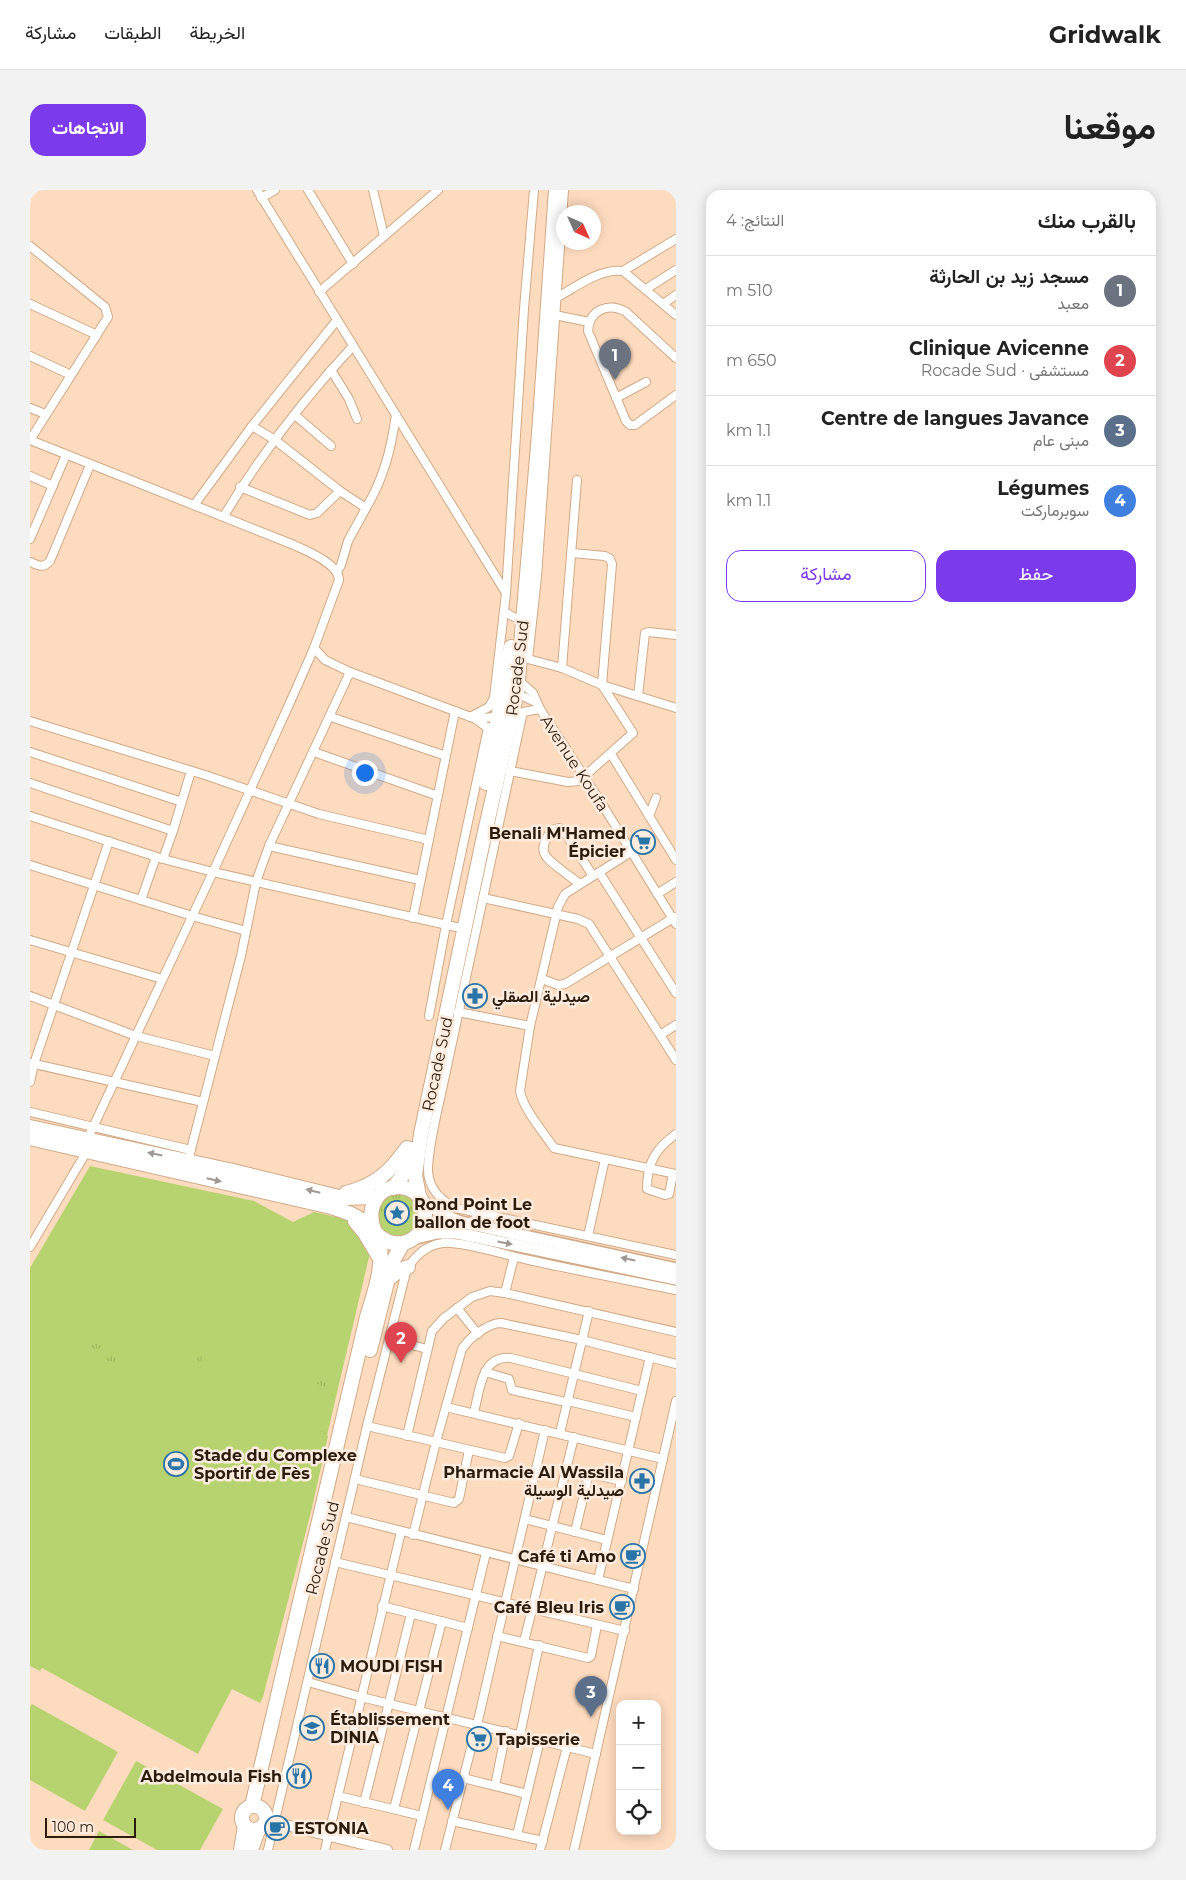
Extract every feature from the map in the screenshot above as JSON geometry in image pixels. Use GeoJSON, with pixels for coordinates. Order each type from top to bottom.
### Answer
{"type":"FeatureCollection","features":[{"type":"Feature","properties":{"kind":"highway","name":"Rocade Sud"},"geometry":{"type":"LineString","coordinates":[[519,657],[509,615],[530,432],[548,190]]}},
{"type":"Feature","properties":{"kind":"highway","name":"Rocade Sud"},"geometry":{"type":"LineString","coordinates":[[421,1199],[415,1176],[451,926],[497,730],[511,714],[511,684],[521,647],[539,434],[556,190]]}},
{"type":"Feature","properties":{"kind":"highway","name":"Rocade Sud"},"geometry":{"type":"LineString","coordinates":[[393,1188],[420,1149],[430,1123],[497,730]]}},
{"type":"Feature","properties":{"kind":"highway"},"geometry":{"type":"LineString","coordinates":[[30,1127],[87,1145],[344,1211],[360,1218],[386,1241],[395,1243],[408,1241]]}},
{"type":"Feature","properties":{"kind":"highway"},"geometry":{"type":"LineString","coordinates":[[30,1138],[190,1155],[332,1196],[352,1198],[376,1197],[393,1188],[404,1188],[421,1199],[426,1219],[418,1234],[388,1261]]}},
{"type":"Feature","properties":{"kind":"highway"},"geometry":{"type":"LineString","coordinates":[[332,1196],[360,1189],[373,1183],[420,1149]]}},
{"type":"Feature","properties":{"kind":"highway"},"geometry":{"type":"LineString","coordinates":[[376,1197],[370,1210],[371,1223],[388,1261]]}},
{"type":"Feature","properties":{"kind":"highway"},"geometry":{"type":"LineString","coordinates":[[344,1211],[359,1225],[388,1261]]}},
{"type":"Feature","properties":{"kind":"highway","name":"Rocade Sud"},"geometry":{"type":"LineString","coordinates":[[259,1819],[305,1619],[388,1279],[388,1261]]}},
{"type":"Feature","properties":{"kind":"highway","name":"Rocade Sud"},"geometry":{"type":"LineString","coordinates":[[259,1819],[323,1508],[388,1261]]}},
{"type":"Feature","properties":{"kind":"highway"},"geometry":{"type":"LineString","coordinates":[[388,1279],[400,1270],[408,1267]]}},
{"type":"Feature","properties":{"kind":"highway"},"geometry":{"type":"LineString","coordinates":[[241,1850],[259,1819]]}},
{"type":"Feature","properties":{"kind":"highway"},"geometry":{"type":"LineString","coordinates":[[251,1850],[259,1819]]}},
{"type":"Feature","properties":{"kind":"main road"},"geometry":{"type":"LineString","coordinates":[[421,1199],[451,1218],[470,1224],[676,1269]]}},
{"type":"Feature","properties":{"kind":"main road"},"geometry":{"type":"LineString","coordinates":[[470,1224],[486,1215]]}},
{"type":"Feature","properties":{"kind":"main road"},"geometry":{"type":"LineString","coordinates":[[408,1241],[447,1232],[676,1279]]}},
{"type":"Feature","properties":{"kind":"main road"},"geometry":{"type":"LineString","coordinates":[[467,1246],[481,1238]]}},
{"type":"Feature","properties":{"kind":"street"},"geometry":{"type":"LineString","coordinates":[[257,190],[506,594]]}},
{"type":"Feature","properties":{"kind":"street"},"geometry":{"type":"LineString","coordinates":[[261,198],[275,190]]}},
{"type":"Feature","properties":{"kind":"street"},"geometry":{"type":"LineString","coordinates":[[308,190],[353,264]]}},
{"type":"Feature","properties":{"kind":"street"},"geometry":{"type":"LineString","coordinates":[[373,190],[384,236]]}},
{"type":"Feature","properties":{"kind":"street"},"geometry":{"type":"LineString","coordinates":[[319,292],[438,190]]}},
{"type":"Feature","properties":{"kind":"street"},"geometry":{"type":"LineString","coordinates":[[473,718],[489,707],[494,698],[509,615],[506,594],[524,309],[534,190]]}},
{"type":"Feature","properties":{"kind":"street"},"geometry":{"type":"LineString","coordinates":[[564,190],[538,578],[519,657],[562,668],[602,685],[676,708]]}},
{"type":"Feature","properties":{"kind":"street"},"geometry":{"type":"LineString","coordinates":[[623,271],[676,239]]}},
{"type":"Feature","properties":{"kind":"street"},"geometry":{"type":"LineString","coordinates":[[30,246],[105,307],[108,317],[30,440],[90,465],[195,504],[294,545],[332,566],[337,572],[338,580],[314,648],[251,790],[93,1127],[87,1145],[30,1247]]}},
{"type":"Feature","properties":{"kind":"street"},"geometry":{"type":"LineString","coordinates":[[556,298],[603,273],[613,270],[623,271],[676,315]]}},
{"type":"Feature","properties":{"kind":"street"},"geometry":{"type":"LineString","coordinates":[[646,289],[676,270]]}},
{"type":"Feature","properties":{"kind":"street"},"geometry":{"type":"LineString","coordinates":[[663,304],[676,295]]}},
{"type":"Feature","properties":{"kind":"street"},"geometry":{"type":"LineString","coordinates":[[30,304],[96,335]]}},
{"type":"Feature","properties":{"kind":"street"},"geometry":{"type":"LineString","coordinates":[[676,358],[626,312],[618,308],[604,308],[594,315],[589,322],[588,331],[626,421],[630,425],[635,425],[676,395]]}},
{"type":"Feature","properties":{"kind":"street"},"geometry":{"type":"LineString","coordinates":[[555,315],[589,322]]}},
{"type":"Feature","properties":{"kind":"street"},"geometry":{"type":"LineString","coordinates":[[195,504],[252,426],[336,320]]}},
{"type":"Feature","properties":{"kind":"street"},"geometry":{"type":"LineString","coordinates":[[224,516],[240,487],[275,440],[331,370],[353,346]]}},
{"type":"Feature","properties":{"kind":"street"},"geometry":{"type":"LineString","coordinates":[[30,356],[71,375]]}},
{"type":"Feature","properties":{"kind":"street"},"geometry":{"type":"LineString","coordinates":[[331,370],[351,403],[358,420]]}},
{"type":"Feature","properties":{"kind":"street"},"geometry":{"type":"LineString","coordinates":[[616,398],[646,382]]}},
{"type":"Feature","properties":{"kind":"street"},"geometry":{"type":"LineString","coordinates":[[30,408],[45,414]]}},
{"type":"Feature","properties":{"kind":"street"},"geometry":{"type":"LineString","coordinates":[[295,415],[331,446]]}},
{"type":"Feature","properties":{"kind":"street"},"geometry":{"type":"LineString","coordinates":[[337,572],[348,542],[386,467],[396,415]]}},
{"type":"Feature","properties":{"kind":"street"},"geometry":{"type":"LineString","coordinates":[[252,426],[275,440],[340,491],[366,508]]}},
{"type":"Feature","properties":{"kind":"street"},"geometry":{"type":"LineString","coordinates":[[30,539],[32,527],[66,455]]}},
{"type":"Feature","properties":{"kind":"street"},"geometry":{"type":"LineString","coordinates":[[30,562],[42,566],[50,561],[90,465]]}},
{"type":"Feature","properties":{"kind":"street"},"geometry":{"type":"LineString","coordinates":[[30,476],[53,486]]}},
{"type":"Feature","properties":{"kind":"street"},"geometry":{"type":"LineString","coordinates":[[562,668],[577,480]]}},
{"type":"Feature","properties":{"kind":"street"},"geometry":{"type":"LineString","coordinates":[[240,487],[310,516],[317,513],[340,491]]}},
{"type":"Feature","properties":{"kind":"street"},"geometry":{"type":"LineString","coordinates":[[510,771],[568,782],[579,781],[633,733],[602,685],[612,564],[610,559],[605,556],[572,553]]}},
{"type":"Feature","properties":{"kind":"street"},"geometry":{"type":"LineString","coordinates":[[638,696],[646,633],[676,635]]}},
{"type":"Feature","properties":{"kind":"street"},"geometry":{"type":"LineString","coordinates":[[314,648],[324,660],[350,672],[473,718],[497,730]]}},
{"type":"Feature","properties":{"kind":"street"},"geometry":{"type":"LineString","coordinates":[[30,1112],[93,1127],[190,1155],[246,931],[256,882],[269,846],[331,717],[350,672]]}},
{"type":"Feature","properties":{"kind":"street","name":"Avenue Koufa"},"geometry":{"type":"LineString","coordinates":[[511,684],[538,706]]}},
{"type":"Feature","properties":{"kind":"street","name":"Avenue Koufa"},"geometry":{"type":"LineString","coordinates":[[511,684],[534,693],[538,706],[675,920]]}},
{"type":"Feature","properties":{"kind":"street"},"geometry":{"type":"LineString","coordinates":[[473,718],[511,714],[538,706]]}},
{"type":"Feature","properties":{"kind":"street"},"geometry":{"type":"LineString","coordinates":[[413,918],[455,711]]}},
{"type":"Feature","properties":{"kind":"street"},"geometry":{"type":"LineString","coordinates":[[430,1123],[458,1012],[510,771],[511,714]]}},
{"type":"Feature","properties":{"kind":"street"},"geometry":{"type":"LineString","coordinates":[[331,717],[446,756]]}},
{"type":"Feature","properties":{"kind":"street"},"geometry":{"type":"LineString","coordinates":[[30,721],[251,790],[319,814],[429,840]]}},
{"type":"Feature","properties":{"kind":"street"},"geometry":{"type":"LineString","coordinates":[[30,752],[182,802]]}},
{"type":"Feature","properties":{"kind":"street"},"geometry":{"type":"LineString","coordinates":[[314,752],[438,796]]}},
{"type":"Feature","properties":{"kind":"street"},"geometry":{"type":"LineString","coordinates":[[611,754],[675,855]]}},
{"type":"Feature","properties":{"kind":"street"},"geometry":{"type":"LineString","coordinates":[[141,900],[173,831],[191,771]]}},
{"type":"Feature","properties":{"kind":"street"},"geometry":{"type":"LineString","coordinates":[[30,783],[173,831]]}},
{"type":"Feature","properties":{"kind":"street"},"geometry":{"type":"LineString","coordinates":[[649,816],[656,798]]}},
{"type":"Feature","properties":{"kind":"street"},"geometry":{"type":"LineString","coordinates":[[30,816],[160,858],[213,872],[451,926],[429,1016]]}},
{"type":"Feature","properties":{"kind":"street"},"geometry":{"type":"LineString","coordinates":[[580,884],[548,861],[544,855],[543,849],[550,830],[559,828],[564,831],[641,939],[676,993]]}},
{"type":"Feature","properties":{"kind":"street"},"geometry":{"type":"LineString","coordinates":[[30,1082],[32,1064],[72,953],[108,841]]}},
{"type":"Feature","properties":{"kind":"street"},"geometry":{"type":"LineString","coordinates":[[269,846],[420,880]]}},
{"type":"Feature","properties":{"kind":"street"},"geometry":{"type":"LineString","coordinates":[[631,852],[580,884],[561,900],[530,1026],[520,1086],[523,1101],[554,1148],[649,1169],[675,1174],[670,1192],[665,1195],[651,1192],[647,1189],[649,1169],[656,1152],[660,1146],[676,1134]]}},
{"type":"Feature","properties":{"kind":"street"},"geometry":{"type":"LineString","coordinates":[[30,865],[246,931]]}},
{"type":"Feature","properties":{"kind":"street"},"geometry":{"type":"LineString","coordinates":[[658,894],[676,882]]}},
{"type":"Feature","properties":{"kind":"street"},"geometry":{"type":"LineString","coordinates":[[482,898],[578,919],[589,924],[676,1060]]}},
{"type":"Feature","properties":{"kind":"street"},"geometry":{"type":"LineString","coordinates":[[542,980],[558,985],[565,984],[675,920]]}},
{"type":"Feature","properties":{"kind":"street"},"geometry":{"type":"LineString","coordinates":[[30,940],[162,979]]}},
{"type":"Feature","properties":{"kind":"street"},"geometry":{"type":"LineString","coordinates":[[30,996],[136,1036],[215,1056]]}},
{"type":"Feature","properties":{"kind":"street"},"geometry":{"type":"LineString","coordinates":[[458,1012],[530,1026]]}},
{"type":"Feature","properties":{"kind":"street"},"geometry":{"type":"LineString","coordinates":[[660,1035],[676,1025]]}},
{"type":"Feature","properties":{"kind":"street"},"geometry":{"type":"LineString","coordinates":[[32,1064],[203,1102]]}},
{"type":"Feature","properties":{"kind":"street"},"geometry":{"type":"LineString","coordinates":[[420,1149],[432,1187],[438,1195],[456,1208],[676,1255]]}},
{"type":"Feature","properties":{"kind":"street"},"geometry":{"type":"LineString","coordinates":[[588,1236],[604,1159]]}},
{"type":"Feature","properties":{"kind":"street"},"geometry":{"type":"LineString","coordinates":[[268,1850],[259,1819],[308,1682],[367,1426],[408,1267],[417,1256],[433,1245],[453,1243],[676,1290]]}},
{"type":"Feature","properties":{"kind":"street"},"geometry":{"type":"LineString","coordinates":[[505,1293],[514,1257]]}},
{"type":"Feature","properties":{"kind":"street"},"geometry":{"type":"LineString","coordinates":[[407,1436],[429,1337],[436,1326],[457,1308],[485,1292],[505,1293],[676,1332]]}},
{"type":"Feature","properties":{"kind":"street"},"geometry":{"type":"LineString","coordinates":[[457,1308],[478,1334]]}},
{"type":"Feature","properties":{"kind":"street"},"geometry":{"type":"LineString","coordinates":[[560,1433],[565,1401],[575,1373],[589,1311]]}},
{"type":"Feature","properties":{"kind":"street"},"geometry":{"type":"LineString","coordinates":[[413,1535],[462,1349],[478,1334],[494,1324],[501,1323],[582,1340],[676,1364]]}},
{"type":"Feature","properties":{"kind":"street"},"geometry":{"type":"LineString","coordinates":[[389,1339],[427,1348]]}},
{"type":"Feature","properties":{"kind":"street"},"geometry":{"type":"LineString","coordinates":[[598,1580],[650,1357]]}},
{"type":"Feature","properties":{"kind":"street"},"geometry":{"type":"LineString","coordinates":[[474,1412],[485,1372],[494,1360],[505,1358],[575,1373],[642,1391]]}},
{"type":"Feature","properties":{"kind":"street"},"geometry":{"type":"LineString","coordinates":[[485,1372],[509,1379],[512,1390],[636,1418]]}},
{"type":"Feature","properties":{"kind":"street"},"geometry":{"type":"LineString","coordinates":[[574,1850],[676,1400]]}},
{"type":"Feature","properties":{"kind":"street"},"geometry":{"type":"LineString","coordinates":[[446,1407],[474,1412],[663,1459]]}},
{"type":"Feature","properties":{"kind":"street"},"geometry":{"type":"LineString","coordinates":[[367,1426],[507,1458],[519,1423]]}},
{"type":"Feature","properties":{"kind":"street"},"geometry":{"type":"LineString","coordinates":[[445,1850],[516,1560],[545,1430]]}},
{"type":"Feature","properties":{"kind":"street"},"geometry":{"type":"LineString","coordinates":[[524,1642],[574,1437]]}},
{"type":"Feature","properties":{"kind":"street"},"geometry":{"type":"LineString","coordinates":[[355,1479],[454,1503],[458,1502],[469,1450]]}},
{"type":"Feature","properties":{"kind":"street"},"geometry":{"type":"LineString","coordinates":[[565,1468],[622,1480]]}},
{"type":"Feature","properties":{"kind":"street"},"geometry":{"type":"LineString","coordinates":[[575,1532],[588,1473]]}},
{"type":"Feature","properties":{"kind":"street"},"geometry":{"type":"LineString","coordinates":[[346,1517],[634,1589]]}},
{"type":"Feature","properties":{"kind":"street"},"geometry":{"type":"LineString","coordinates":[[525,1518],[607,1540]]}},
{"type":"Feature","properties":{"kind":"street"},"geometry":{"type":"LineString","coordinates":[[325,1850],[401,1532]]}},
{"type":"Feature","properties":{"kind":"street"},"geometry":{"type":"LineString","coordinates":[[414,1850],[486,1553]]}},
{"type":"Feature","properties":{"kind":"street"},"geometry":{"type":"LineString","coordinates":[[335,1562],[476,1594],[624,1631]]}},
{"type":"Feature","properties":{"kind":"street"},"geometry":{"type":"LineString","coordinates":[[382,1606],[468,1628]]}},
{"type":"Feature","properties":{"kind":"street"},"geometry":{"type":"LineString","coordinates":[[364,1802],[411,1614]]}},
{"type":"Feature","properties":{"kind":"street"},"geometry":{"type":"LineString","coordinates":[[394,1809],[442,1621]]}},
{"type":"Feature","properties":{"kind":"street"},"geometry":{"type":"LineString","coordinates":[[497,1636],[588,1658],[591,1656],[597,1625]]}},
{"type":"Feature","properties":{"kind":"street"},"geometry":{"type":"LineString","coordinates":[[520,1734],[539,1645]]}},
{"type":"Feature","properties":{"kind":"street"},"geometry":{"type":"LineString","coordinates":[[308,1682],[361,1697],[520,1734],[596,1754]]}},
{"type":"Feature","properties":{"kind":"street"},"geometry":{"type":"LineString","coordinates":[[495,1786],[506,1732]]}},
{"type":"Feature","properties":{"kind":"street"},"geometry":{"type":"LineString","coordinates":[[517,1835],[540,1740]]}},
{"type":"Feature","properties":{"kind":"street"},"geometry":{"type":"LineString","coordinates":[[540,1850],[567,1747]]}},
{"type":"Feature","properties":{"kind":"street"},"geometry":{"type":"LineString","coordinates":[[463,1778],[528,1794]]}},
{"type":"Feature","properties":{"kind":"street"},"geometry":{"type":"LineString","coordinates":[[338,1796],[422,1816]]}},
{"type":"Feature","properties":{"kind":"street"},"geometry":{"type":"LineString","coordinates":[[259,1819],[387,1850]]}},
{"type":"Feature","properties":{"kind":"street"},"geometry":{"type":"LineString","coordinates":[[452,1821],[543,1841]]}},
{"type":"Feature","properties":{"kind":"green space","name":"Stade du Complexe Sportif de Fès"},"geometry":{"type":"Polygon","coordinates":[[[90,1166],[254,1201],[293,1222],[314,1212],[350,1220],[370,1253],[327,1435],[311,1512],[263,1697],[260,1703],[232,1689],[198,1754],[42,1668],[40,1671],[30,1666],[30,1268],[90,1166]]]}},
{"type":"Feature","properties":{"kind":"green space"},"geometry":{"type":"Polygon","coordinates":[[[397,1191],[418,1201],[419,1227],[402,1238],[395,1238],[377,1229],[376,1204],[397,1191]]]}},
{"type":"Feature","properties":{"kind":"green space"},"geometry":{"type":"Polygon","coordinates":[[[93,1340],[119,1353],[120,1356],[116,1364],[113,1365],[96,1360],[86,1352],[87,1345],[93,1340]]]}},
{"type":"Feature","properties":{"kind":"green space"},"geometry":{"type":"Polygon","coordinates":[[[198,1349],[202,1353],[201,1368],[198,1371],[181,1361],[198,1349]]]}},
{"type":"Feature","properties":{"kind":"green space"},"geometry":{"type":"Polygon","coordinates":[[[316,1378],[335,1386],[331,1402],[319,1396],[325,1388],[314,1382],[316,1378]]]}},
{"type":"Feature","properties":{"kind":"green space"},"geometry":{"type":"Polygon","coordinates":[[[331,1402],[334,1404],[327,1435],[317,1429],[331,1402]]]}},
{"type":"Feature","properties":{"kind":"green space"},"geometry":{"type":"Polygon","coordinates":[[[32,1704],[118,1752],[85,1811],[30,1780],[30,1707],[32,1704]]]}},
{"type":"Feature","properties":{"kind":"green space"},"geometry":{"type":"Polygon","coordinates":[[[136,1761],[223,1809],[200,1850],[157,1850],[103,1820],[136,1761]]]}},
{"type":"Feature","properties":{"kind":"green space"},"geometry":{"type":"Polygon","coordinates":[[[99,1831],[133,1850],[89,1850],[99,1831]]]}},
{"type":"Feature","properties":{"kind":"place","name":"مسجد زيد بن الحارثة"},"geometry":{"type":"Point","coordinates":[615,380]}},
{"type":"Feature","properties":{"kind":"place","name":"Benali M'Hamed Épicier"},"geometry":{"type":"Point","coordinates":[643,842]}},
{"type":"Feature","properties":{"kind":"place","name":"صيدلية الصقلي"},"geometry":{"type":"Point","coordinates":[475,996]}},
{"type":"Feature","properties":{"kind":"place","name":"Rond Point Le ballon de foot"},"geometry":{"type":"Point","coordinates":[397,1213]}},
{"type":"Feature","properties":{"kind":"place","name":"Clinique Avicenne"},"geometry":{"type":"Point","coordinates":[401,1363]}},
{"type":"Feature","properties":{"kind":"place","name":"Stade du Complexe Sportif de Fès"},"geometry":{"type":"Point","coordinates":[176,1464]}},
{"type":"Feature","properties":{"kind":"place","name":"Pharmacie Al Wassila صيدلية الوسيلة"},"geometry":{"type":"Point","coordinates":[642,1481]}},
{"type":"Feature","properties":{"kind":"place","name":"Café ti Amo"},"geometry":{"type":"Point","coordinates":[633,1556]}},
{"type":"Feature","properties":{"kind":"place","name":"Café Bleu Iris"},"geometry":{"type":"Point","coordinates":[622,1607]}},
{"type":"Feature","properties":{"kind":"place","name":"MOUDI FISH"},"geometry":{"type":"Point","coordinates":[322,1666]}},
{"type":"Feature","properties":{"kind":"place","name":"Centre de langues Javance"},"geometry":{"type":"Point","coordinates":[591,1717]}},
{"type":"Feature","properties":{"kind":"place","name":"Établissement DINIA"},"geometry":{"type":"Point","coordinates":[312,1728]}},
{"type":"Feature","properties":{"kind":"place","name":"Tapisserie"},"geometry":{"type":"Point","coordinates":[479,1739]}},
{"type":"Feature","properties":{"kind":"place","name":"Abdelmoula Fish"},"geometry":{"type":"Point","coordinates":[299,1776]}},
{"type":"Feature","properties":{"kind":"place","name":"Légumes"},"geometry":{"type":"Point","coordinates":[448,1810]}},
{"type":"Feature","properties":{"kind":"place","name":"ESTONIA"},"geometry":{"type":"Point","coordinates":[277,1828]}}]}
